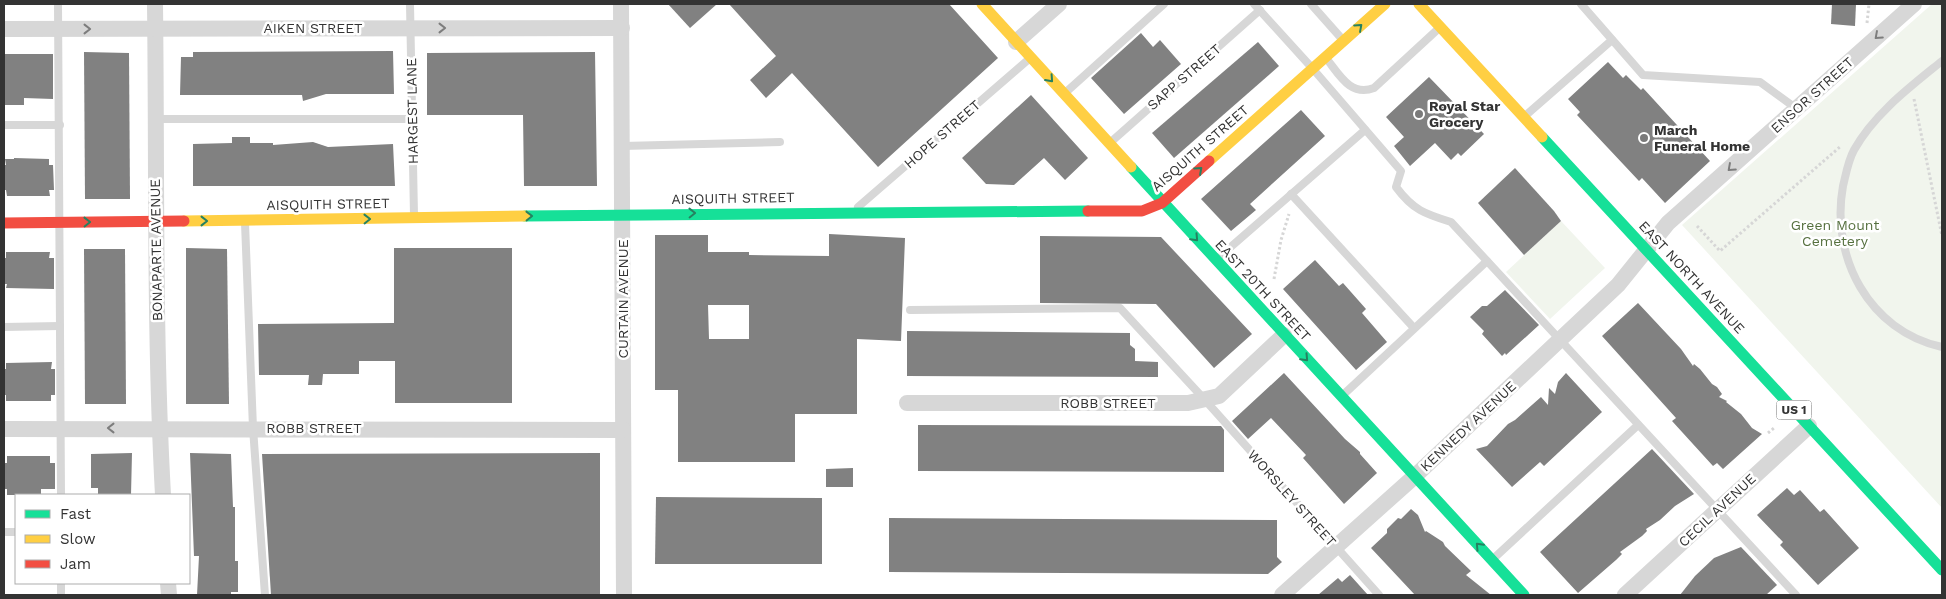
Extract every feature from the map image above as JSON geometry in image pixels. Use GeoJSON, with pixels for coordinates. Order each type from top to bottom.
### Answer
{"type":"FeatureCollection","features":[{"type":"Feature","properties":{"kind":"street","name":"BONAPARTE AVENUE"},"geometry":{"type":"LineString","coordinates":[[155,4],[156,221],[163,494]]}},
{"type":"Feature","properties":{"kind":"street","name":"CURTAIN AVENUE"},"geometry":{"type":"LineString","coordinates":[[621,4],[624,595]]}},
{"type":"Feature","properties":{"kind":"street","name":"EAST 20TH STREET"},"geometry":{"type":"LineString","coordinates":[[982,4],[1162,203],[1524,595]]}},
{"type":"Feature","properties":{"kind":"street"},"geometry":{"type":"LineString","coordinates":[[1016,42],[1059,4]]}},
{"type":"Feature","properties":{"kind":"street","name":"AISQUITH STREET"},"geometry":{"type":"LineString","coordinates":[[4,223],[853,211],[1142,211],[1162,203],[1385,4]]}},
{"type":"Feature","properties":{"kind":"street","name":"EAST NORTH AVENUE"},"geometry":{"type":"LineString","coordinates":[[1419,4],[1942,570]]}},
{"type":"Feature","properties":{"kind":"street","name":"ENSOR STREET"},"geometry":{"type":"LineString","coordinates":[[1645,249],[1668,222],[1914,4]]}},
{"type":"Feature","properties":{"kind":"street","name":"AIKEN STREET"},"geometry":{"type":"LineString","coordinates":[[4,29],[622,28]]}},
{"type":"Feature","properties":{"kind":"street","name":"KENNEDY AVENUE"},"geometry":{"type":"LineString","coordinates":[[1282,595],[1415,476],[1618,285],[1645,249]]}},
{"type":"Feature","properties":{"kind":"street","name":"ROBB STREET"},"geometry":{"type":"LineString","coordinates":[[907,403],[1188,403],[1205,400],[1219,396],[1284,335]]}},
{"type":"Feature","properties":{"kind":"street","name":"CECIL AVENUE"},"geometry":{"type":"LineString","coordinates":[[1625,595],[1809,426]]}},
{"type":"Feature","properties":{"kind":"street","name":"ROBB STREET"},"geometry":{"type":"LineString","coordinates":[[4,429],[623,430]]}},
{"type":"Feature","properties":{"kind":"lane"},"geometry":{"type":"LineString","coordinates":[[58,4],[61,494]]}},
{"type":"Feature","properties":{"kind":"lane","name":"HARGEST LANE"},"geometry":{"type":"LineString","coordinates":[[410,4],[414,218]]}},
{"type":"Feature","properties":{"kind":"lane"},"geometry":{"type":"LineString","coordinates":[[1064,94],[1164,4]]}},
{"type":"Feature","properties":{"kind":"lane"},"geometry":{"type":"LineString","coordinates":[[1254,4],[1401,171],[1396,187],[1405,199],[1425,214],[1451,222],[1796,595]]}},
{"type":"Feature","properties":{"kind":"lane"},"geometry":{"type":"LineString","coordinates":[[1581,4],[1643,75],[1760,82],[1797,109]]}},
{"type":"Feature","properties":{"kind":"lane"},"geometry":{"type":"LineString","coordinates":[[1315,5],[1344,41]]}},
{"type":"Feature","properties":{"kind":"lane","name":"SAPP STREET"},"geometry":{"type":"LineString","coordinates":[[1109,144],[1260,10]]}},
{"type":"Feature","properties":{"kind":"lane"},"geometry":{"type":"LineString","coordinates":[[1325,57],[1347,84],[1356,90],[1364,91],[1374,88],[1440,27]]}},
{"type":"Feature","properties":{"kind":"lane"},"geometry":{"type":"LineString","coordinates":[[1523,118],[1612,40]]}},
{"type":"Feature","properties":{"kind":"lane","name":"HOPE STREET"},"geometry":{"type":"LineString","coordinates":[[853,211],[1031,58]]}},
{"type":"Feature","properties":{"kind":"lane"},"geometry":{"type":"LineString","coordinates":[[1942,62],[1911,86],[1890,106],[1865,133],[1853,152],[1846,170],[1841,201],[1840,231],[1850,268],[1867,298],[1900,330],[1929,344],[1942,347]]}},
{"type":"Feature","properties":{"kind":"lane"},"geometry":{"type":"LineString","coordinates":[[155,120],[411,119]]}},
{"type":"Feature","properties":{"kind":"lane"},"geometry":{"type":"LineString","coordinates":[[4,125],[60,125]]}},
{"type":"Feature","properties":{"kind":"lane"},"geometry":{"type":"LineString","coordinates":[[1216,260],[1365,130]]}},
{"type":"Feature","properties":{"kind":"lane"},"geometry":{"type":"LineString","coordinates":[[622,146],[780,142]]}},
{"type":"Feature","properties":{"kind":"lane"},"geometry":{"type":"LineString","coordinates":[[1291,194],[1414,328]]}},
{"type":"Feature","properties":{"kind":"lane"},"geometry":{"type":"LineString","coordinates":[[245,221],[253,428],[265,595]]}},
{"type":"Feature","properties":{"kind":"lane"},"geometry":{"type":"LineString","coordinates":[[1341,396],[1487,260]]}},
{"type":"Feature","properties":{"kind":"lane","name":"WORSLEY STREET"},"geometry":{"type":"LineString","coordinates":[[910,310],[1120,308],[1379,595]]}},
{"type":"Feature","properties":{"kind":"lane"},"geometry":{"type":"LineString","coordinates":[[4,327],[60,326]]}},
{"type":"Feature","properties":{"kind":"lane"},"geometry":{"type":"LineString","coordinates":[[1492,560],[1638,425]]}},
{"type":"Feature","properties":{"kind":"path"},"geometry":{"type":"LineString","coordinates":[[1911,86],[1942,236]]}},
{"type":"Feature","properties":{"kind":"path"},"geometry":{"type":"LineString","coordinates":[[1697,226],[1720,251],[1851,137],[1865,133]]}},
{"type":"Feature","properties":{"kind":"path"},"geometry":{"type":"LineString","coordinates":[[1274,279],[1285,222],[1290,209]]}},
{"type":"Feature","properties":{"kind":"path"},"geometry":{"type":"LineString","coordinates":[[1768,433],[1774,428]]}},
{"type":"Feature","properties":{"kind":"green space","name":"Green Mount Cemetery"},"geometry":{"type":"Polygon","coordinates":[[[1932,4],[1942,4],[1942,508],[1682,225],[1932,4]]]}},
{"type":"Feature","properties":{"kind":"green space"},"geometry":{"type":"Polygon","coordinates":[[[1561,221],[1605,268],[1550,319],[1506,272],[1561,221]]]}},
{"type":"Feature","properties":{"kind":"building"},"geometry":{"type":"Polygon","coordinates":[[[668,4],[717,4],[690,28],[668,4]]]}},
{"type":"Feature","properties":{"kind":"building"},"geometry":{"type":"Polygon","coordinates":[[[729,4],[949,4],[998,58],[878,167],[792,73],[766,98],[750,80],[776,56],[729,4]]]}},
{"type":"Feature","properties":{"kind":"building"},"geometry":{"type":"Polygon","coordinates":[[[1832,4],[1856,4],[1855,26],[1831,24],[1832,4]]]}},
{"type":"Feature","properties":{"kind":"building"},"geometry":{"type":"Polygon","coordinates":[[[1141,33],[1153,47],[1160,40],[1181,64],[1124,114],[1091,78],[1141,33]]]}},
{"type":"Feature","properties":{"kind":"building"},"geometry":{"type":"Polygon","coordinates":[[[1258,42],[1279,66],[1174,158],[1152,133],[1258,42]]]}},
{"type":"Feature","properties":{"kind":"building"},"geometry":{"type":"Polygon","coordinates":[[[393,51],[394,94],[326,94],[303,101],[302,95],[180,95],[181,57],[193,57],[193,52],[393,51]]]}},
{"type":"Feature","properties":{"kind":"building"},"geometry":{"type":"Polygon","coordinates":[[[84,52],[129,53],[130,199],[85,199],[84,52]]]}},
{"type":"Feature","properties":{"kind":"building"},"geometry":{"type":"Polygon","coordinates":[[[595,52],[597,186],[524,186],[523,115],[427,115],[427,53],[595,52]]]}},
{"type":"Feature","properties":{"kind":"building"},"geometry":{"type":"Polygon","coordinates":[[[4,54],[53,54],[53,99],[24,98],[24,105],[4,105],[4,54]]]}},
{"type":"Feature","properties":{"kind":"building","name":"March Funeral Home"},"geometry":{"type":"Polygon","coordinates":[[[1608,62],[1623,78],[1626,75],[1641,90],[1643,88],[1710,161],[1665,203],[1642,178],[1639,181],[1577,115],[1580,112],[1568,99],[1608,62]]]}},
{"type":"Feature","properties":{"kind":"building"},"geometry":{"type":"Polygon","coordinates":[[[1429,77],[1484,134],[1461,156],[1458,153],[1451,160],[1435,143],[1410,166],[1394,146],[1404,137],[1386,117],[1429,77]]]}},
{"type":"Feature","properties":{"kind":"building"},"geometry":{"type":"Polygon","coordinates":[[[1031,95],[1088,158],[1065,180],[1044,158],[1014,185],[986,184],[962,158],[1031,95]]]}},
{"type":"Feature","properties":{"kind":"building"},"geometry":{"type":"Polygon","coordinates":[[[1301,110],[1325,136],[1250,204],[1256,210],[1231,231],[1201,199],[1301,110]]]}},
{"type":"Feature","properties":{"kind":"building"},"geometry":{"type":"Polygon","coordinates":[[[232,137],[250,137],[250,143],[273,143],[273,145],[313,142],[328,147],[393,144],[395,186],[193,186],[193,144],[232,143],[232,137]]]}},
{"type":"Feature","properties":{"kind":"building"},"geometry":{"type":"Polygon","coordinates":[[[5,159],[49,159],[49,165],[53,165],[54,190],[49,190],[50,196],[7,196],[6,190],[4,190],[5,159]]]}},
{"type":"Feature","properties":{"kind":"building"},"geometry":{"type":"Polygon","coordinates":[[[1515,168],[1561,221],[1524,255],[1478,203],[1515,168]]]}},
{"type":"Feature","properties":{"kind":"building"},"geometry":{"type":"Polygon","coordinates":[[[829,234],[905,238],[901,341],[857,339],[857,414],[795,414],[795,462],[678,462],[678,390],[655,390],[655,235],[708,235],[708,252],[749,252],[749,255],[829,256],[829,234]],[[708,305],[709,339],[749,339],[749,305],[708,305]]]}},
{"type":"Feature","properties":{"kind":"building"},"geometry":{"type":"Polygon","coordinates":[[[1040,236],[1161,237],[1252,334],[1214,368],[1156,304],[1040,303],[1040,236]]]}},
{"type":"Feature","properties":{"kind":"building"},"geometry":{"type":"Polygon","coordinates":[[[186,248],[227,249],[229,404],[186,404],[186,248]]]}},
{"type":"Feature","properties":{"kind":"building"},"geometry":{"type":"Polygon","coordinates":[[[394,248],[512,248],[512,403],[395,403],[395,361],[359,361],[359,374],[323,374],[322,385],[308,385],[309,375],[259,375],[258,324],[394,323],[394,248]]]}},
{"type":"Feature","properties":{"kind":"building"},"geometry":{"type":"Polygon","coordinates":[[[84,249],[125,249],[126,404],[85,404],[84,249]]]}},
{"type":"Feature","properties":{"kind":"building"},"geometry":{"type":"Polygon","coordinates":[[[6,252],[50,252],[49,258],[54,258],[54,289],[6,288],[7,284],[4,284],[4,258],[6,258],[6,252]]]}},
{"type":"Feature","properties":{"kind":"building"},"geometry":{"type":"Polygon","coordinates":[[[1315,260],[1339,286],[1343,283],[1366,309],[1362,313],[1387,342],[1356,370],[1283,289],[1315,260]]]}},
{"type":"Feature","properties":{"kind":"building"},"geometry":{"type":"Polygon","coordinates":[[[1505,290],[1539,325],[1506,355],[1505,353],[1502,356],[1482,334],[1484,331],[1470,317],[1482,306],[1487,306],[1505,290]]]}},
{"type":"Feature","properties":{"kind":"building"},"geometry":{"type":"Polygon","coordinates":[[[1638,303],[1681,349],[1693,366],[1694,364],[1700,369],[1712,384],[1717,387],[1722,394],[1719,397],[1727,401],[1752,428],[1762,434],[1723,469],[1717,463],[1713,466],[1672,421],[1676,418],[1602,336],[1638,303]]]}},
{"type":"Feature","properties":{"kind":"building"},"geometry":{"type":"Polygon","coordinates":[[[907,331],[1130,333],[1130,345],[1135,349],[1135,361],[1158,362],[1158,377],[907,376],[907,331]]]}},
{"type":"Feature","properties":{"kind":"building"},"geometry":{"type":"Polygon","coordinates":[[[52,362],[51,369],[55,369],[55,395],[51,395],[51,401],[6,401],[6,395],[4,395],[4,369],[6,369],[6,363],[52,362]]]}},
{"type":"Feature","properties":{"kind":"building"},"geometry":{"type":"Polygon","coordinates":[[[1284,373],[1345,439],[1360,452],[1377,473],[1344,504],[1303,458],[1306,455],[1271,418],[1248,439],[1232,421],[1284,373]]]}},
{"type":"Feature","properties":{"kind":"building"},"geometry":{"type":"Polygon","coordinates":[[[1566,373],[1602,412],[1544,466],[1540,462],[1512,487],[1476,449],[1487,446],[1508,424],[1541,397],[1548,405],[1549,388],[1555,394],[1558,382],[1566,373]]]}},
{"type":"Feature","properties":{"kind":"building"},"geometry":{"type":"Polygon","coordinates":[[[918,425],[1221,426],[1224,430],[1224,472],[918,471],[918,425]]]}},
{"type":"Feature","properties":{"kind":"building"},"geometry":{"type":"Polygon","coordinates":[[[1652,449],[1694,494],[1646,529],[1647,531],[1642,536],[1620,552],[1622,554],[1616,560],[1578,593],[1540,552],[1652,449]]]}},
{"type":"Feature","properties":{"kind":"building"},"geometry":{"type":"Polygon","coordinates":[[[132,453],[131,494],[98,494],[98,488],[91,488],[91,454],[132,453]]]}},
{"type":"Feature","properties":{"kind":"building"},"geometry":{"type":"Polygon","coordinates":[[[190,453],[231,454],[233,507],[235,507],[235,561],[238,561],[238,592],[231,592],[231,595],[197,595],[199,556],[194,556],[190,453]]]}},
{"type":"Feature","properties":{"kind":"building"},"geometry":{"type":"Polygon","coordinates":[[[600,453],[600,595],[271,595],[262,454],[600,453]]]}},
{"type":"Feature","properties":{"kind":"building"},"geometry":{"type":"Polygon","coordinates":[[[7,456],[50,456],[50,463],[55,463],[55,489],[41,489],[41,494],[7,495],[7,489],[4,489],[4,463],[7,463],[7,456]]]}},
{"type":"Feature","properties":{"kind":"building"},"geometry":{"type":"Polygon","coordinates":[[[853,468],[853,487],[826,487],[826,469],[853,468]]]}},
{"type":"Feature","properties":{"kind":"building"},"geometry":{"type":"Polygon","coordinates":[[[1787,488],[1794,495],[1800,490],[1820,512],[1824,509],[1859,548],[1818,585],[1780,545],[1783,542],[1757,515],[1787,488]]]}},
{"type":"Feature","properties":{"kind":"building"},"geometry":{"type":"Polygon","coordinates":[[[656,497],[822,498],[822,564],[655,564],[656,497]]]}},
{"type":"Feature","properties":{"kind":"building"},"geometry":{"type":"Polygon","coordinates":[[[1411,509],[1418,515],[1425,532],[1443,542],[1471,571],[1466,575],[1491,595],[1415,595],[1371,548],[1387,533],[1387,529],[1398,518],[1401,519],[1411,509]]]}},
{"type":"Feature","properties":{"kind":"building"},"geometry":{"type":"Polygon","coordinates":[[[889,518],[1277,520],[1277,557],[1282,562],[1268,574],[889,572],[889,518]]]}},
{"type":"Feature","properties":{"kind":"building"},"geometry":{"type":"Polygon","coordinates":[[[1741,547],[1777,585],[1766,595],[1680,595],[1695,576],[1714,558],[1741,547]]]}},
{"type":"Feature","properties":{"kind":"building"},"geometry":{"type":"Polygon","coordinates":[[[1350,575],[1368,595],[1318,595],[1338,578],[1342,582],[1350,575]]]}},
{"type":"Feature","properties":{"kind":"traffic: fast"},"geometry":{"type":"LineString","coordinates":[[1542,137],[1942,570]]}},
{"type":"Feature","properties":{"kind":"traffic: fast"},"geometry":{"type":"LineString","coordinates":[[1131,167],[1524,595]]}},
{"type":"Feature","properties":{"kind":"traffic: fast"},"geometry":{"type":"LineString","coordinates":[[525,216],[1088,211]]}},
{"type":"Feature","properties":{"kind":"traffic: slow"},"geometry":{"type":"LineString","coordinates":[[982,4],[1131,167]]}},
{"type":"Feature","properties":{"kind":"traffic: slow"},"geometry":{"type":"LineString","coordinates":[[1209,161],[1385,4]]}},
{"type":"Feature","properties":{"kind":"traffic: slow"},"geometry":{"type":"LineString","coordinates":[[1419,4],[1542,137]]}},
{"type":"Feature","properties":{"kind":"traffic: slow"},"geometry":{"type":"LineString","coordinates":[[184,221],[525,216]]}},
{"type":"Feature","properties":{"kind":"traffic: jam"},"geometry":{"type":"LineString","coordinates":[[1088,211],[1142,211],[1162,203],[1209,161]]}},
{"type":"Feature","properties":{"kind":"traffic: jam"},"geometry":{"type":"LineString","coordinates":[[4,223],[184,221]]}},
{"type":"Feature","properties":{"kind":"place","name":"Royal Star Grocery"},"geometry":{"type":"Point","coordinates":[1419,114]}},
{"type":"Feature","properties":{"kind":"place","name":"March Funeral Home"},"geometry":{"type":"Point","coordinates":[1644,138]}}]}
